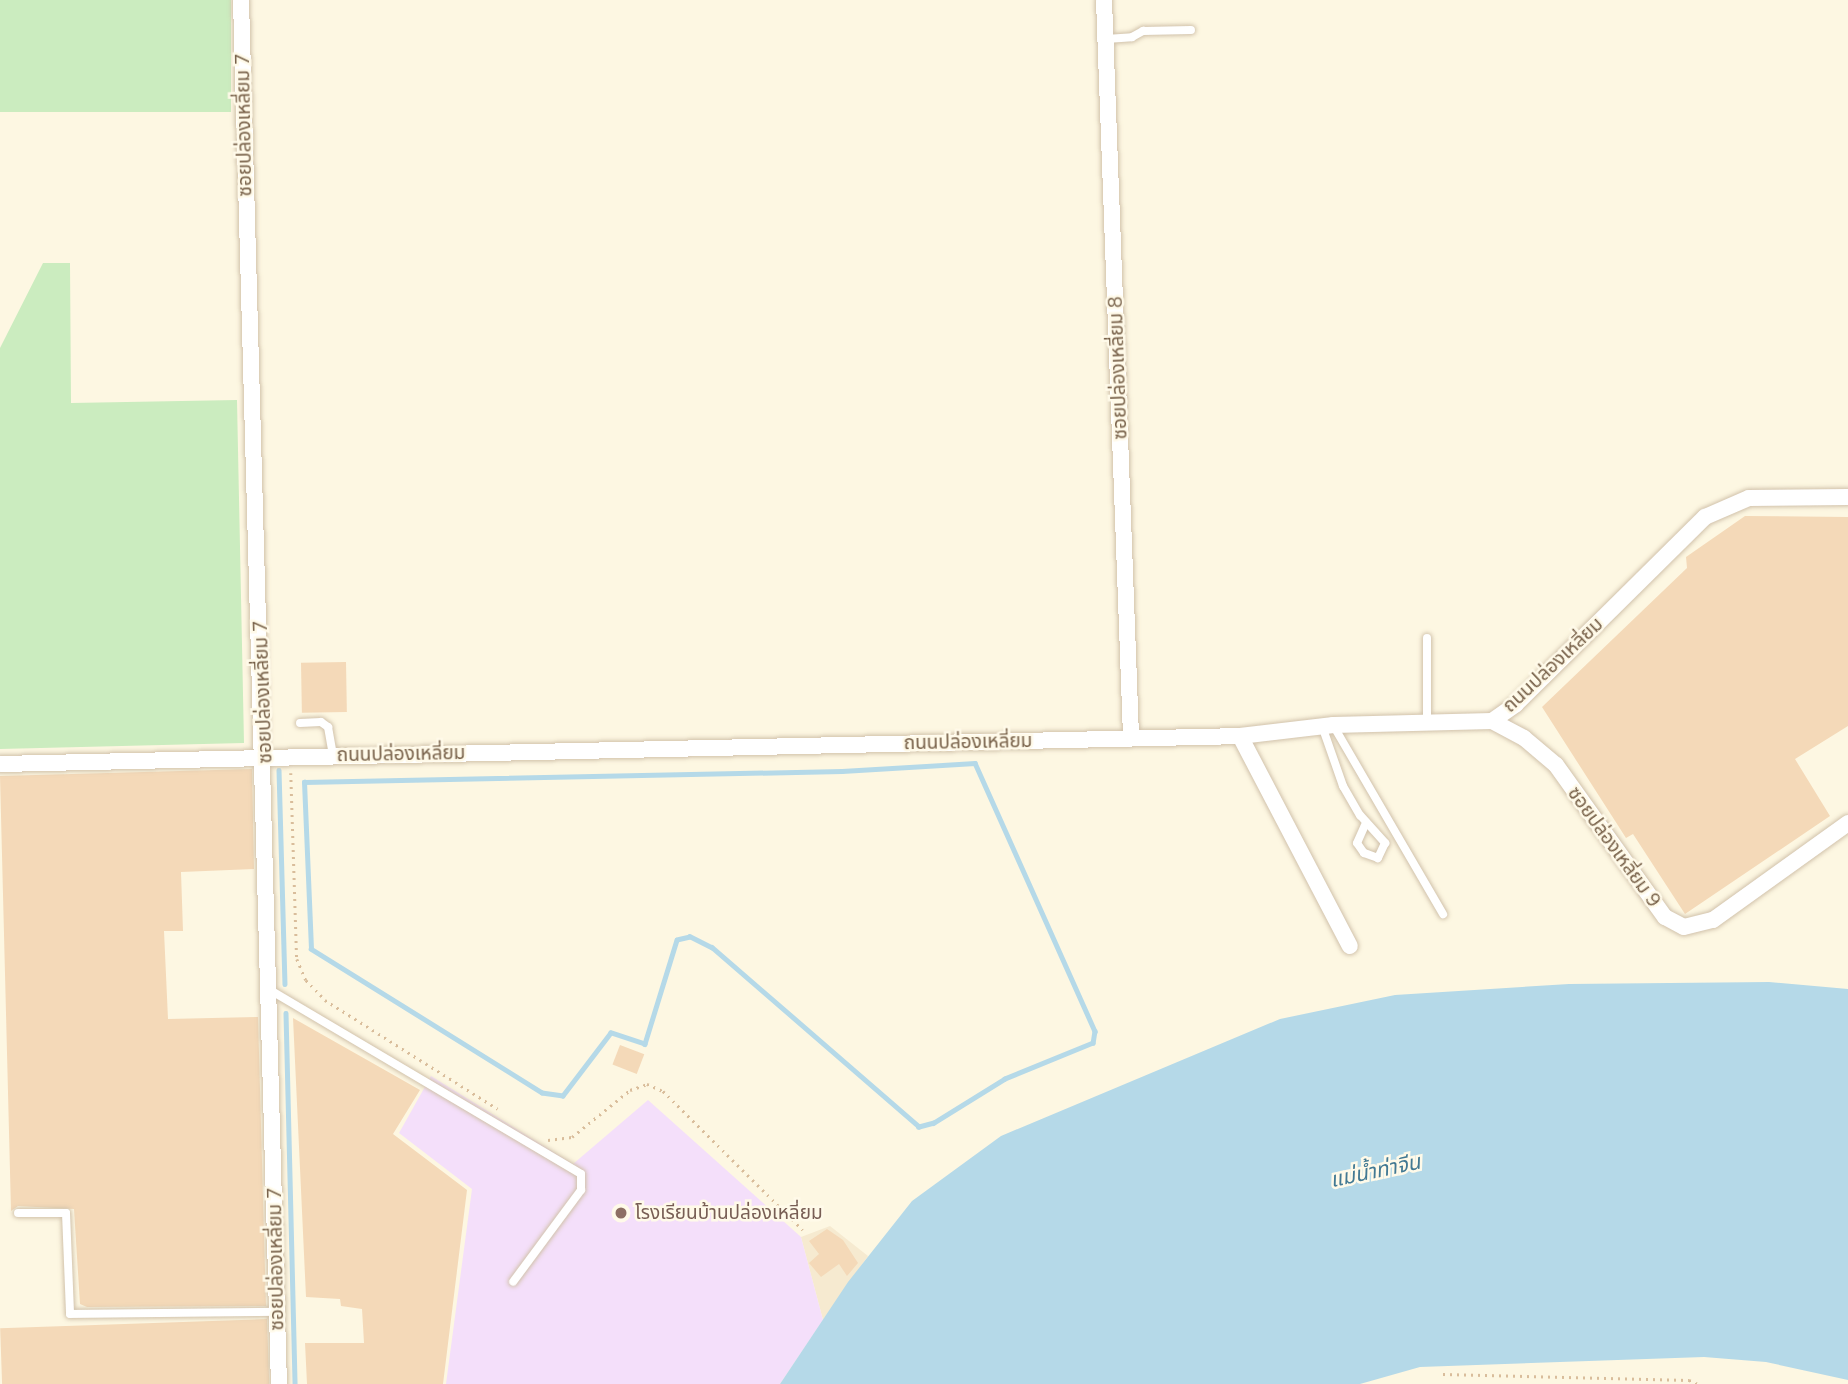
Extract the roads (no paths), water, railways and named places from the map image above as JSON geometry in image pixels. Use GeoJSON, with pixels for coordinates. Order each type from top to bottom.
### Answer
{"type":"FeatureCollection","features":[{"type":"Feature","properties":{"kind":"street","name":"ซอยปล่องเหลี่ยม 7"},"geometry":{"type":"LineString","coordinates":[[241,0],[265,758],[279,1384]]}},
{"type":"Feature","properties":{"kind":"street","name":"ซอยปล่องเหลี่ยม 8"},"geometry":{"type":"LineString","coordinates":[[1104,0],[1130,737]]}},
{"type":"Feature","properties":{"kind":"street","name":"ถนนปล่องเหลี่ยม"},"geometry":{"type":"LineString","coordinates":[[0,764],[1240,736],[1327,725],[1427,720],[1492,721],[1516,704],[1705,517],[1749,498],[1848,497]]}},
{"type":"Feature","properties":{"kind":"street","name":"ซอยปล่องเหลี่ยม 9"},"geometry":{"type":"LineString","coordinates":[[1492,721],[1524,738],[1556,765],[1665,917],[1684,927],[1713,920],[1848,823]]}},
{"type":"Feature","properties":{"kind":"street"},"geometry":{"type":"LineString","coordinates":[[1240,736],[1350,946]]}},
{"type":"Feature","properties":{"kind":"lane"},"geometry":{"type":"LineString","coordinates":[[1106,39],[1132,37],[1143,31],[1191,30]]}},
{"type":"Feature","properties":{"kind":"lane"},"geometry":{"type":"LineString","coordinates":[[1427,638],[1427,720]]}},
{"type":"Feature","properties":{"kind":"lane"},"geometry":{"type":"LineString","coordinates":[[300,723],[321,722],[328,727],[333,756]]}},
{"type":"Feature","properties":{"kind":"lane"},"geometry":{"type":"LineString","coordinates":[[1327,725],[1343,786],[1367,823]]}},
{"type":"Feature","properties":{"kind":"lane"},"geometry":{"type":"LineString","coordinates":[[1327,725],[1443,914]]}},
{"type":"Feature","properties":{"kind":"lane"},"geometry":{"type":"LineString","coordinates":[[271,990],[581,1174],[580,1190],[513,1282]]}},
{"type":"Feature","properties":{"kind":"lane"},"geometry":{"type":"LineString","coordinates":[[18,1213],[66,1213],[70,1314],[277,1312]]}},
{"type":"Feature","properties":{"kind":"water","name":"แม่น้ำท่าจีน"},"geometry":{"type":"Polygon","coordinates":[[[1769,982],[1848,989],[1848,1380],[1766,1362],[1704,1357],[1420,1367],[1360,1384],[780,1384],[848,1282],[912,1201],[1001,1136],[1280,1019],[1395,995],[1569,984],[1769,982]]]}},
{"type":"Feature","properties":{"kind":"waterway"},"geometry":{"type":"LineString","coordinates":[[975,763],[1095,1031],[1093,1043],[1005,1079],[934,1123],[919,1127],[712,948],[690,937],[677,940],[645,1044],[611,1033],[563,1096],[542,1093],[311,949],[304,782],[842,771],[975,763]]}},
{"type":"Feature","properties":{"kind":"waterway"},"geometry":{"type":"LineString","coordinates":[[279,770],[285,984]]}},
{"type":"Feature","properties":{"kind":"waterway"},"geometry":{"type":"LineString","coordinates":[[286,1013],[295,1384]]}},
{"type":"Feature","properties":{"kind":"place","name":"โรงเรียนบ้านปล่องเหลี่ยม"},"geometry":{"type":"Point","coordinates":[621,1213]}}]}
